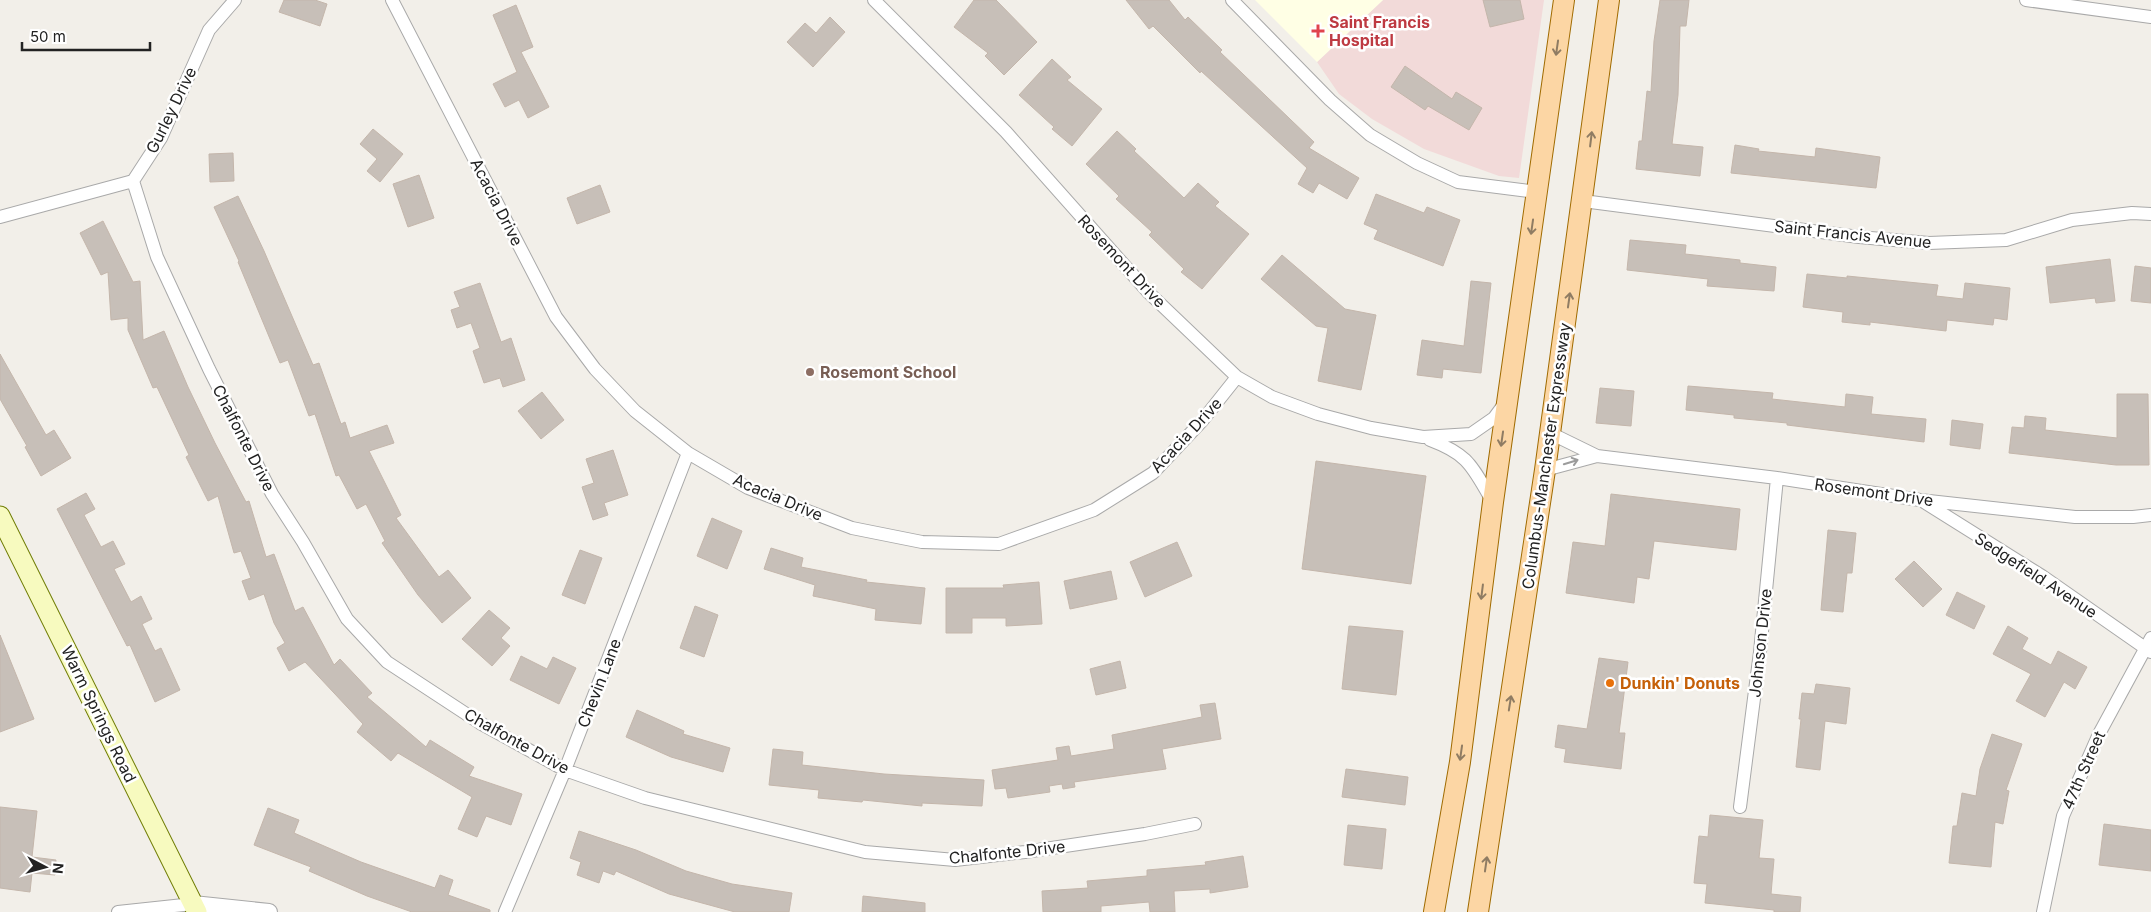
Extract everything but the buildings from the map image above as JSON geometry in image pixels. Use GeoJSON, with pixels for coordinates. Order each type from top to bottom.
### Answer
{"type":"FeatureCollection","features":[{"type":"Feature","properties":{"kind":"main road"},"geometry":{"type":"LineString","coordinates":[[1434,912],[1460,762],[1493,502],[1564,0]]}},
{"type":"Feature","properties":{"kind":"main road","name":"Columbus-Manchester Expressway"},"geometry":{"type":"LineString","coordinates":[[1478,912],[1545,470],[1609,0]]}},
{"type":"Feature","properties":{"kind":"main road","name":"Warm Springs Road"},"geometry":{"type":"LineString","coordinates":[[0,516],[195,908]]}},
{"type":"Feature","properties":{"kind":"street","name":"Gurley Drive"},"geometry":{"type":"LineString","coordinates":[[133,181],[161,138],[209,30],[235,0]]}},
{"type":"Feature","properties":{"kind":"street","name":"Acacia Drive"},"geometry":{"type":"LineString","coordinates":[[392,0],[556,317],[595,369],[635,411],[688,453],[748,488],[852,528],[922,542],[999,544],[1094,510],[1153,473],[1202,421],[1238,377]]}},
{"type":"Feature","properties":{"kind":"street","name":"Rosemont Drive"},"geometry":{"type":"LineString","coordinates":[[874,0],[1006,132],[1150,293],[1238,377],[1272,397],[1318,414],[1371,428],[1423,437],[1451,448],[1464,457],[1493,502]]}},
{"type":"Feature","properties":{"kind":"street"},"geometry":{"type":"LineString","coordinates":[[1232,0],[1330,100],[1370,135],[1417,163],[1458,182],[1537,192]]}},
{"type":"Feature","properties":{"kind":"street"},"geometry":{"type":"LineString","coordinates":[[2026,0],[2151,17]]}},
{"type":"Feature","properties":{"kind":"street"},"geometry":{"type":"LineString","coordinates":[[0,217],[133,181]]}},
{"type":"Feature","properties":{"kind":"street","name":"Chalfonte Drive"},"geometry":{"type":"LineString","coordinates":[[133,181],[157,257],[209,370],[272,494],[303,542],[347,619],[387,662],[480,723],[565,770],[645,798],[865,852],[955,860],[1126,837],[1195,824]]}},
{"type":"Feature","properties":{"kind":"street","name":"Saint Francis Avenue"},"geometry":{"type":"LineString","coordinates":[[1583,201],[1859,238],[1929,243],[2006,240],[2072,220],[2132,213],[2151,214]]}},
{"type":"Feature","properties":{"kind":"street","name":"Rosemont Drive"},"geometry":{"type":"LineString","coordinates":[[1423,437],[1471,434],[1494,418],[1507,400]]}},
{"type":"Feature","properties":{"kind":"street","name":"Rosemont Drive"},"geometry":{"type":"LineString","coordinates":[[1550,433],[1598,456],[1777,478],[1920,500],[2075,517],[2133,517],[2151,515]]}},
{"type":"Feature","properties":{"kind":"street","name":"Chevin Lane"},"geometry":{"type":"LineString","coordinates":[[505,912],[565,770],[688,453]]}},
{"type":"Feature","properties":{"kind":"street","name":"Rosemont Drive"},"geometry":{"type":"LineString","coordinates":[[1545,470],[1598,456]]}},
{"type":"Feature","properties":{"kind":"street","name":"Johnson Drive"},"geometry":{"type":"LineString","coordinates":[[1740,807],[1760,652],[1777,478]]}},
{"type":"Feature","properties":{"kind":"street","name":"Sedgefield Avenue"},"geometry":{"type":"LineString","coordinates":[[1920,500],[2042,576],[2149,646]]}},
{"type":"Feature","properties":{"kind":"street","name":"47th Street"},"geometry":{"type":"LineString","coordinates":[[2043,912],[2063,816],[2099,734],[2149,646]]}},
{"type":"Feature","properties":{"kind":"street"},"geometry":{"type":"LineString","coordinates":[[118,912],[195,908],[269,912]]}},
{"type":"Feature","properties":{"kind":"shaded area","name":"Saint Francis Hospital"},"geometry":{"type":"Polygon","coordinates":[[[1255,0],[1383,0],[1317,62],[1255,0]]]}},
{"type":"Feature","properties":{"kind":"shaded area"},"geometry":{"type":"Polygon","coordinates":[[[1383,0],[1544,0],[1519,178],[1499,176],[1424,149],[1372,119],[1339,94],[1317,62],[1383,0]]]}},
{"type":"Feature","properties":{"kind":"place","name":"Saint Francis Hospital"},"geometry":{"type":"Point","coordinates":[1318,31]}},
{"type":"Feature","properties":{"kind":"place","name":"Rosemont School"},"geometry":{"type":"Point","coordinates":[810,372]}},
{"type":"Feature","properties":{"kind":"place","name":"Dunkin' Donuts"},"geometry":{"type":"Point","coordinates":[1610,683]}}]}
